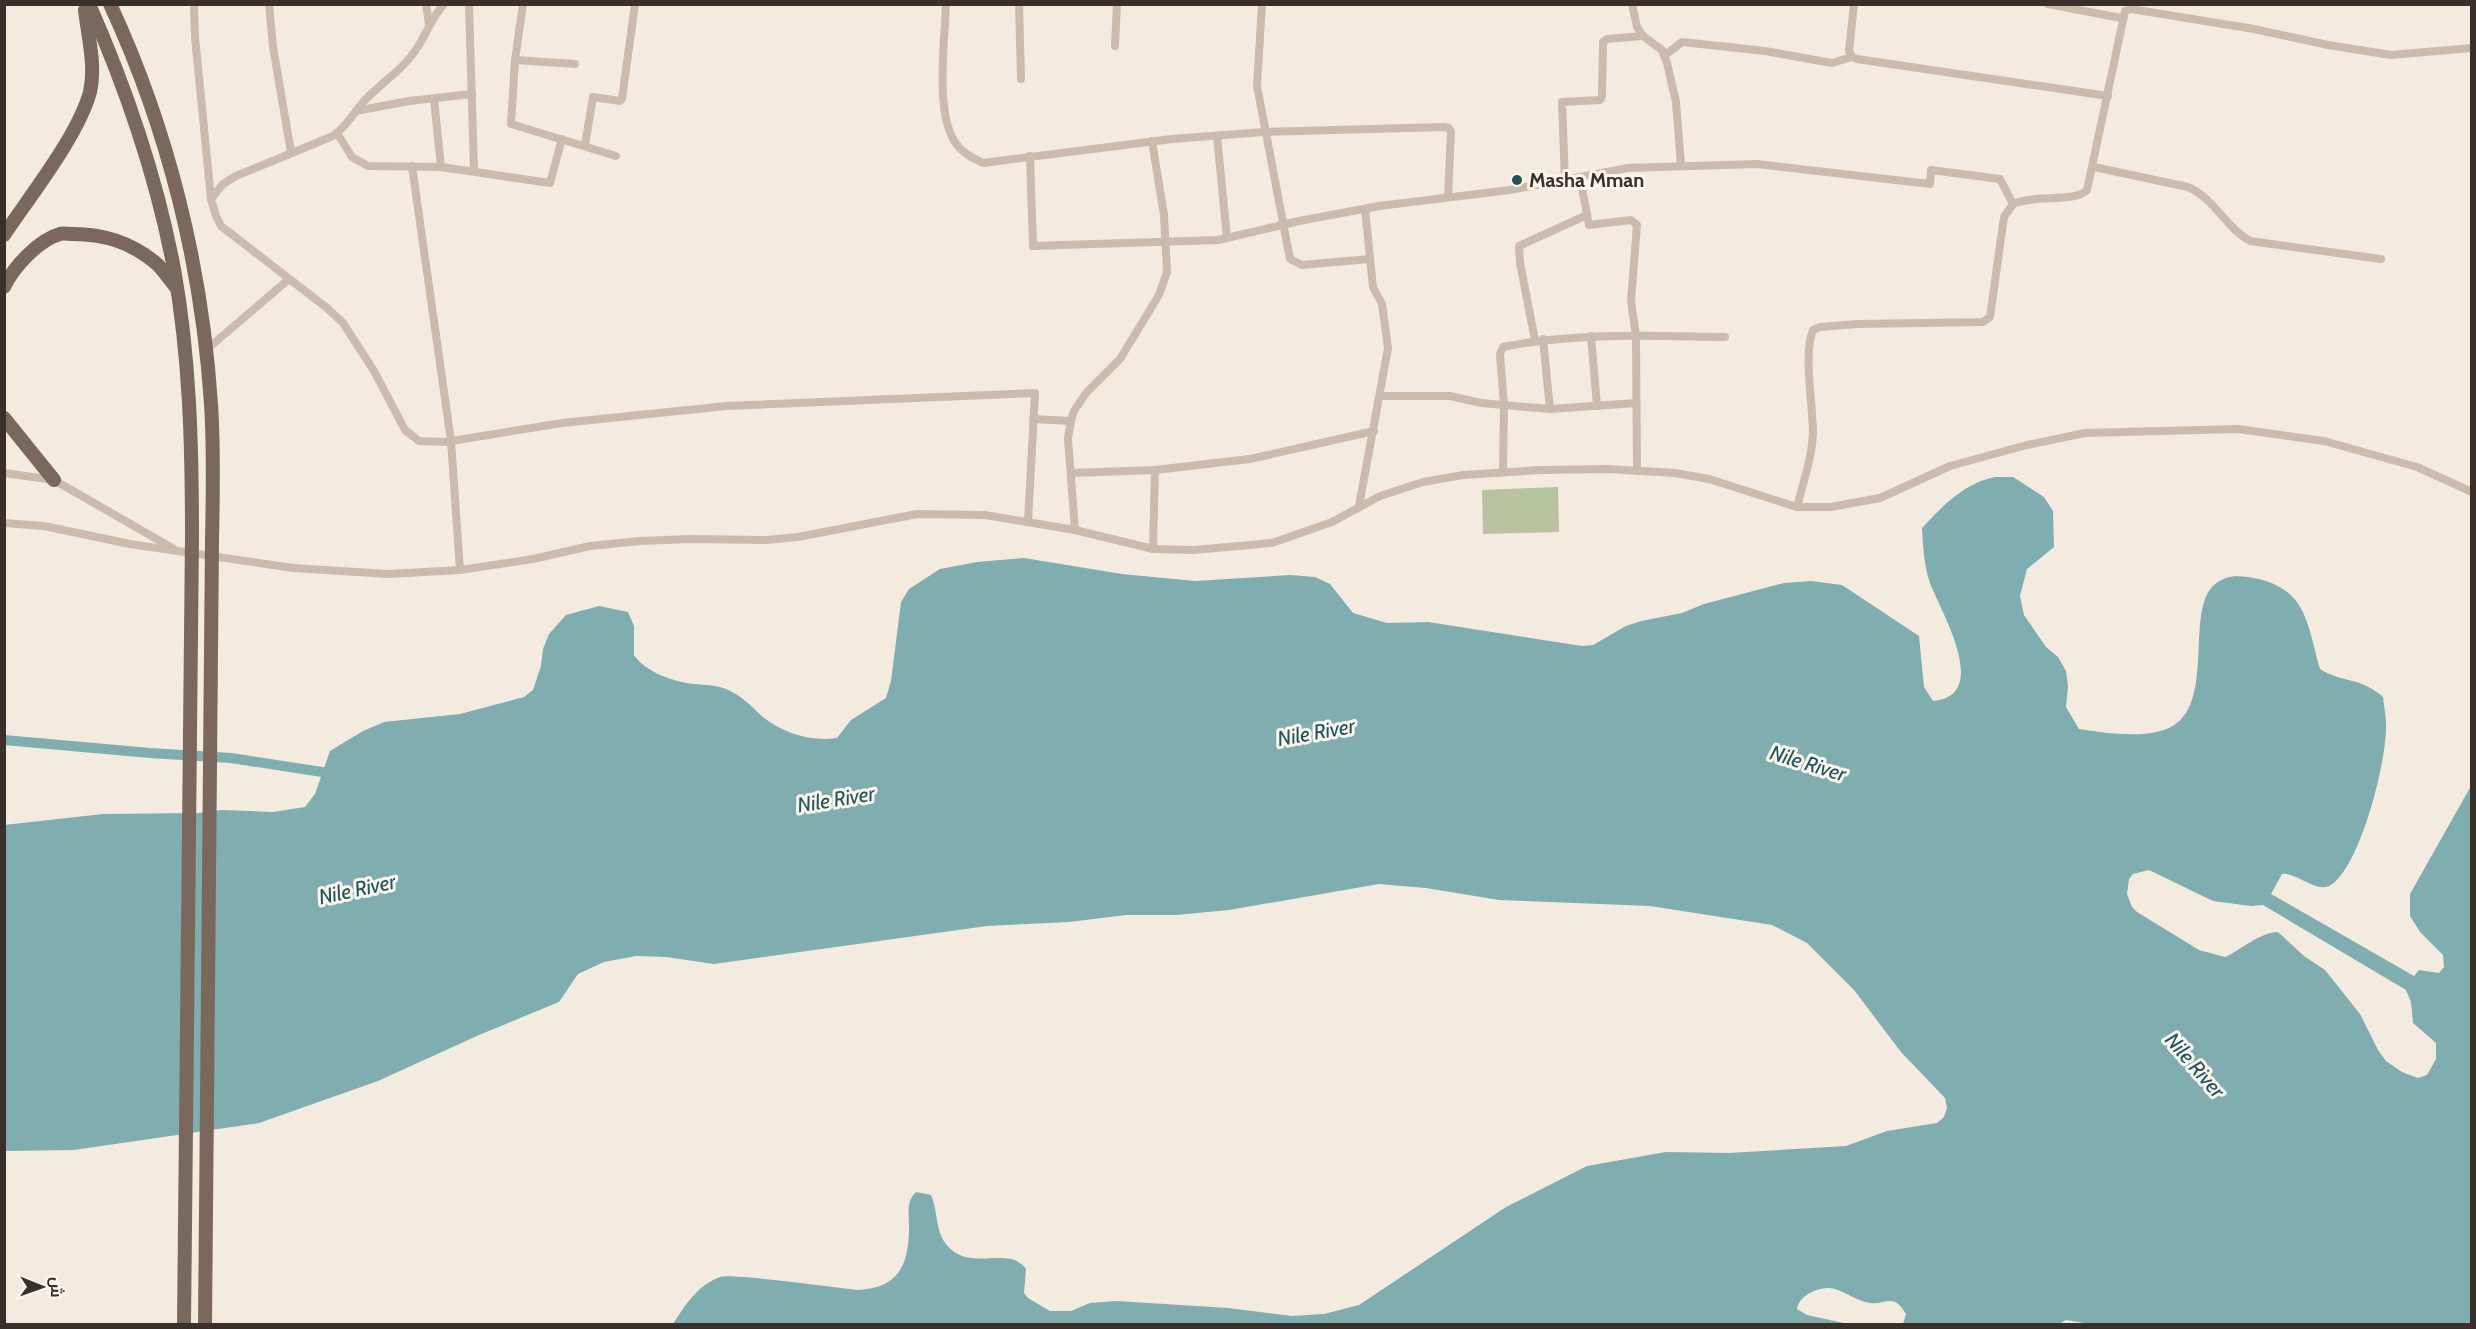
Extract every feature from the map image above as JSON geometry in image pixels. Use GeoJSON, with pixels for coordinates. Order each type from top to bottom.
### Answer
{"type":"FeatureCollection","features":[{"type":"Feature","properties":{"kind":"main road"},"geometry":{"type":"LineString","coordinates":[[4,235],[71,134],[90,92],[92,60],[84,4]]}},
{"type":"Feature","properties":{"kind":"main road"},"geometry":{"type":"LineString","coordinates":[[89,4],[141,141],[162,217],[174,270],[191,405],[192,537],[184,1324]]}},
{"type":"Feature","properties":{"kind":"main road"},"geometry":{"type":"LineString","coordinates":[[110,4],[147,95],[172,173],[190,249],[206,350],[213,442],[204,1324]]}},
{"type":"Feature","properties":{"kind":"main road"},"geometry":{"type":"LineString","coordinates":[[4,287],[11,273],[32,251],[60,234],[97,234],[125,243],[159,266],[176,286]]}},
{"type":"Feature","properties":{"kind":"main road"},"geometry":{"type":"LineString","coordinates":[[4,418],[54,480]]}},
{"type":"Feature","properties":{"kind":"street"},"geometry":{"type":"LineString","coordinates":[[194,4],[195,37],[211,198],[216,216],[221,226],[343,323],[364,354],[410,436],[419,441],[451,441],[562,423],[726,406],[1035,393],[1028,522]]}},
{"type":"Feature","properties":{"kind":"street"},"geometry":{"type":"LineString","coordinates":[[269,4],[273,47],[291,152]]}},
{"type":"Feature","properties":{"kind":"street"},"geometry":{"type":"LineString","coordinates":[[426,4],[429,25]]}},
{"type":"Feature","properties":{"kind":"street"},"geometry":{"type":"LineString","coordinates":[[211,198],[223,184],[236,176],[337,133],[408,59],[444,4]]}},
{"type":"Feature","properties":{"kind":"street"},"geometry":{"type":"LineString","coordinates":[[469,4],[474,171]]}},
{"type":"Feature","properties":{"kind":"street"},"geometry":{"type":"LineString","coordinates":[[523,4],[515,60],[511,124],[616,156]]}},
{"type":"Feature","properties":{"kind":"street"},"geometry":{"type":"LineString","coordinates":[[585,145],[592,99],[596,97],[622,99],[635,4]]}},
{"type":"Feature","properties":{"kind":"street"},"geometry":{"type":"LineString","coordinates":[[946,4],[943,105],[947,126],[956,144],[965,154],[983,163],[1152,141],[1264,132],[1449,128],[1451,132],[1448,197]]}},
{"type":"Feature","properties":{"kind":"street"},"geometry":{"type":"LineString","coordinates":[[1018,4],[1021,79]]}},
{"type":"Feature","properties":{"kind":"street"},"geometry":{"type":"LineString","coordinates":[[1115,46],[1118,4]]}},
{"type":"Feature","properties":{"kind":"street"},"geometry":{"type":"LineString","coordinates":[[1262,4],[1257,86],[1290,259],[1302,265],[1370,259]]}},
{"type":"Feature","properties":{"kind":"street"},"geometry":{"type":"LineString","coordinates":[[1632,4],[1637,27],[1643,36],[1662,50],[1664,56],[1676,102],[1681,165]]}},
{"type":"Feature","properties":{"kind":"street"},"geometry":{"type":"LineString","coordinates":[[1852,57],[1849,51],[1854,4]]}},
{"type":"Feature","properties":{"kind":"street"},"geometry":{"type":"LineString","coordinates":[[2048,4],[2121,18]]}},
{"type":"Feature","properties":{"kind":"street"},"geometry":{"type":"LineString","coordinates":[[1797,507],[1809,462],[1813,436],[1809,375],[1810,336],[1813,330],[1820,327],[1858,324],[1983,322],[1990,317],[2004,217],[2013,204],[2034,198],[2075,197],[2087,190],[2094,167],[2121,18],[2125,11],[2132,9],[2254,29],[2328,45],[2391,55],[2472,48]]}},
{"type":"Feature","properties":{"kind":"street"},"geometry":{"type":"LineString","coordinates":[[1565,180],[1562,102],[1600,100],[1603,42],[1607,39],[1643,36]]}},
{"type":"Feature","properties":{"kind":"street"},"geometry":{"type":"LineString","coordinates":[[1664,56],[1682,42],[1765,51],[1832,63],[1852,57],[2108,96]]}},
{"type":"Feature","properties":{"kind":"street"},"geometry":{"type":"LineString","coordinates":[[515,60],[575,64]]}},
{"type":"Feature","properties":{"kind":"street"},"geometry":{"type":"LineString","coordinates":[[356,111],[472,94]]}},
{"type":"Feature","properties":{"kind":"street"},"geometry":{"type":"LineString","coordinates":[[434,99],[441,167]]}},
{"type":"Feature","properties":{"kind":"street"},"geometry":{"type":"LineString","coordinates":[[337,133],[356,161],[368,166],[441,167],[551,183],[562,139]]}},
{"type":"Feature","properties":{"kind":"street"},"geometry":{"type":"LineString","coordinates":[[1217,136],[1227,238]]}},
{"type":"Feature","properties":{"kind":"street"},"geometry":{"type":"LineString","coordinates":[[1075,530],[1068,438],[1071,421],[1086,393],[1120,359],[1159,295],[1167,272],[1166,241],[1152,141]]}},
{"type":"Feature","properties":{"kind":"street"},"geometry":{"type":"LineString","coordinates":[[1030,156],[1033,246],[1227,238],[1365,209],[1565,180],[1615,169],[1681,165],[1757,164],[1930,184],[1931,170],[2000,179],[2013,204]]}},
{"type":"Feature","properties":{"kind":"street"},"geometry":{"type":"LineString","coordinates":[[412,166],[451,441],[460,570]]}},
{"type":"Feature","properties":{"kind":"street"},"geometry":{"type":"LineString","coordinates":[[2094,167],[2188,187],[2207,198],[2238,234],[2250,241],[2381,259]]}},
{"type":"Feature","properties":{"kind":"street"},"geometry":{"type":"LineString","coordinates":[[1580,177],[1589,225],[1630,220],[1637,225],[1631,301],[1636,336],[1637,471]]}},
{"type":"Feature","properties":{"kind":"street"},"geometry":{"type":"LineString","coordinates":[[1359,506],[1388,348],[1382,303],[1373,287],[1365,209]]}},
{"type":"Feature","properties":{"kind":"street"},"geometry":{"type":"LineString","coordinates":[[1550,409],[1539,340],[1520,263],[1519,246],[1587,215]]}},
{"type":"Feature","properties":{"kind":"street"},"geometry":{"type":"LineString","coordinates":[[206,350],[289,279]]}},
{"type":"Feature","properties":{"kind":"street"},"geometry":{"type":"LineString","coordinates":[[1591,336],[1597,406]]}},
{"type":"Feature","properties":{"kind":"street"},"geometry":{"type":"LineString","coordinates":[[1503,472],[1504,405],[1500,349],[1503,347],[1539,340],[1591,336],[1725,337]]}},
{"type":"Feature","properties":{"kind":"street"},"geometry":{"type":"LineString","coordinates":[[1380,396],[1450,396],[1504,405],[1550,409],[1636,403]]}},
{"type":"Feature","properties":{"kind":"street"},"geometry":{"type":"LineString","coordinates":[[1033,419],[1071,421]]}},
{"type":"Feature","properties":{"kind":"street"},"geometry":{"type":"LineString","coordinates":[[4,523],[44,526],[180,552],[303,568],[389,574],[460,570],[532,559],[590,546],[640,541],[766,540],[798,537],[917,514],[985,515],[1075,530],[1153,549],[1194,550],[1272,543],[1332,522],[1380,496],[1423,482],[1463,475],[1552,470],[1675,473],[1709,479],[1797,507],[1831,507],[1880,498],[1950,466],[2027,445],[2085,433],[2238,429],[2324,441],[2418,466],[2472,492]]}},
{"type":"Feature","properties":{"kind":"street"},"geometry":{"type":"LineString","coordinates":[[1072,473],[1155,470],[1257,458],[1374,431]]}},
{"type":"Feature","properties":{"kind":"street"},"geometry":{"type":"LineString","coordinates":[[1153,549],[1155,470]]}},
{"type":"Feature","properties":{"kind":"street"},"geometry":{"type":"LineString","coordinates":[[4,473],[54,480],[180,552]]}},
{"type":"Feature","properties":{"kind":"green space"},"geometry":{"type":"Polygon","coordinates":[[[1558,487],[1559,532],[1483,534],[1482,490],[1558,487]]]}},
{"type":"Feature","properties":{"kind":"water","name":"Nile River"},"geometry":{"type":"Polygon","coordinates":[[[1995,477],[2013,477],[2044,497],[2053,511],[2054,547],[2027,569],[2020,596],[2024,615],[2046,647],[2058,657],[2066,671],[2068,686],[2066,707],[2079,729],[2116,734],[2143,734],[2168,729],[2177,723],[2188,710],[2194,693],[2201,613],[2206,597],[2218,582],[2234,576],[2248,577],[2282,588],[2301,608],[2307,621],[2320,669],[2367,686],[2383,697],[2385,741],[2377,786],[2362,835],[2342,874],[2331,885],[2319,887],[2294,876],[2282,874],[2271,894],[2414,976],[2419,970],[2439,973],[2444,967],[2443,955],[2420,932],[2410,916],[2410,894],[2471,786],[2471,1324],[2090,1324],[2066,1320],[2059,1324],[1903,1324],[1906,1314],[1893,1301],[1870,1303],[1839,1290],[1823,1288],[1806,1295],[1797,1309],[1807,1315],[1848,1324],[673,1324],[698,1291],[720,1277],[763,1279],[858,1290],[883,1285],[898,1272],[907,1253],[909,1204],[916,1192],[931,1195],[942,1239],[955,1253],[977,1259],[999,1258],[1019,1262],[1026,1269],[1024,1293],[1028,1298],[1050,1311],[1071,1311],[1090,1303],[1117,1301],[1228,1308],[1292,1316],[1324,1314],[1359,1305],[1506,1207],[1587,1166],[1666,1152],[1729,1153],[1846,1146],[1887,1131],[1937,1123],[1944,1117],[1947,1108],[1945,1098],[1901,1052],[1854,990],[1807,943],[1772,925],[1650,906],[1499,900],[1426,888],[1379,884],[1229,910],[1176,915],[1126,915],[1069,922],[987,926],[714,964],[666,957],[636,956],[604,962],[578,974],[559,1002],[378,1081],[259,1123],[74,1150],[5,1151],[4,825],[103,814],[198,813],[222,810],[273,812],[305,807],[315,794],[330,751],[363,731],[384,722],[460,714],[524,697],[533,690],[549,634],[566,615],[599,606],[628,612],[634,626],[634,655],[645,666],[678,681],[726,689],[779,728],[798,735],[827,739],[837,738],[851,720],[886,698],[891,681],[901,602],[909,589],[940,569],[977,562],[1024,558],[1122,574],[1195,581],[1290,575],[1315,577],[1330,584],[1353,613],[1387,623],[1428,622],[1582,646],[1593,645],[1626,626],[1641,621],[1682,613],[1704,604],[1784,583],[1811,581],[1842,585],[1919,636],[1924,687],[1933,701],[1950,696],[1959,685],[1961,669],[1958,651],[1928,576],[1922,528],[1955,496],[1984,480],[1995,477]],[[2149,870],[2133,874],[2129,879],[2127,894],[2132,907],[2199,950],[2225,957],[2257,938],[2278,932],[2304,956],[2325,970],[2360,1014],[2386,1061],[2402,1072],[2418,1078],[2427,1075],[2436,1059],[2436,1043],[2413,1023],[2411,1002],[2406,990],[2263,905],[2251,906],[2213,901],[2149,870]]]}},
{"type":"Feature","properties":{"kind":"waterway"},"geometry":{"type":"LineString","coordinates":[[4,740],[231,758],[335,774]]}},
{"type":"Feature","properties":{"kind":"place","name":"Masha Mman"},"geometry":{"type":"Point","coordinates":[1517,180]}}]}
